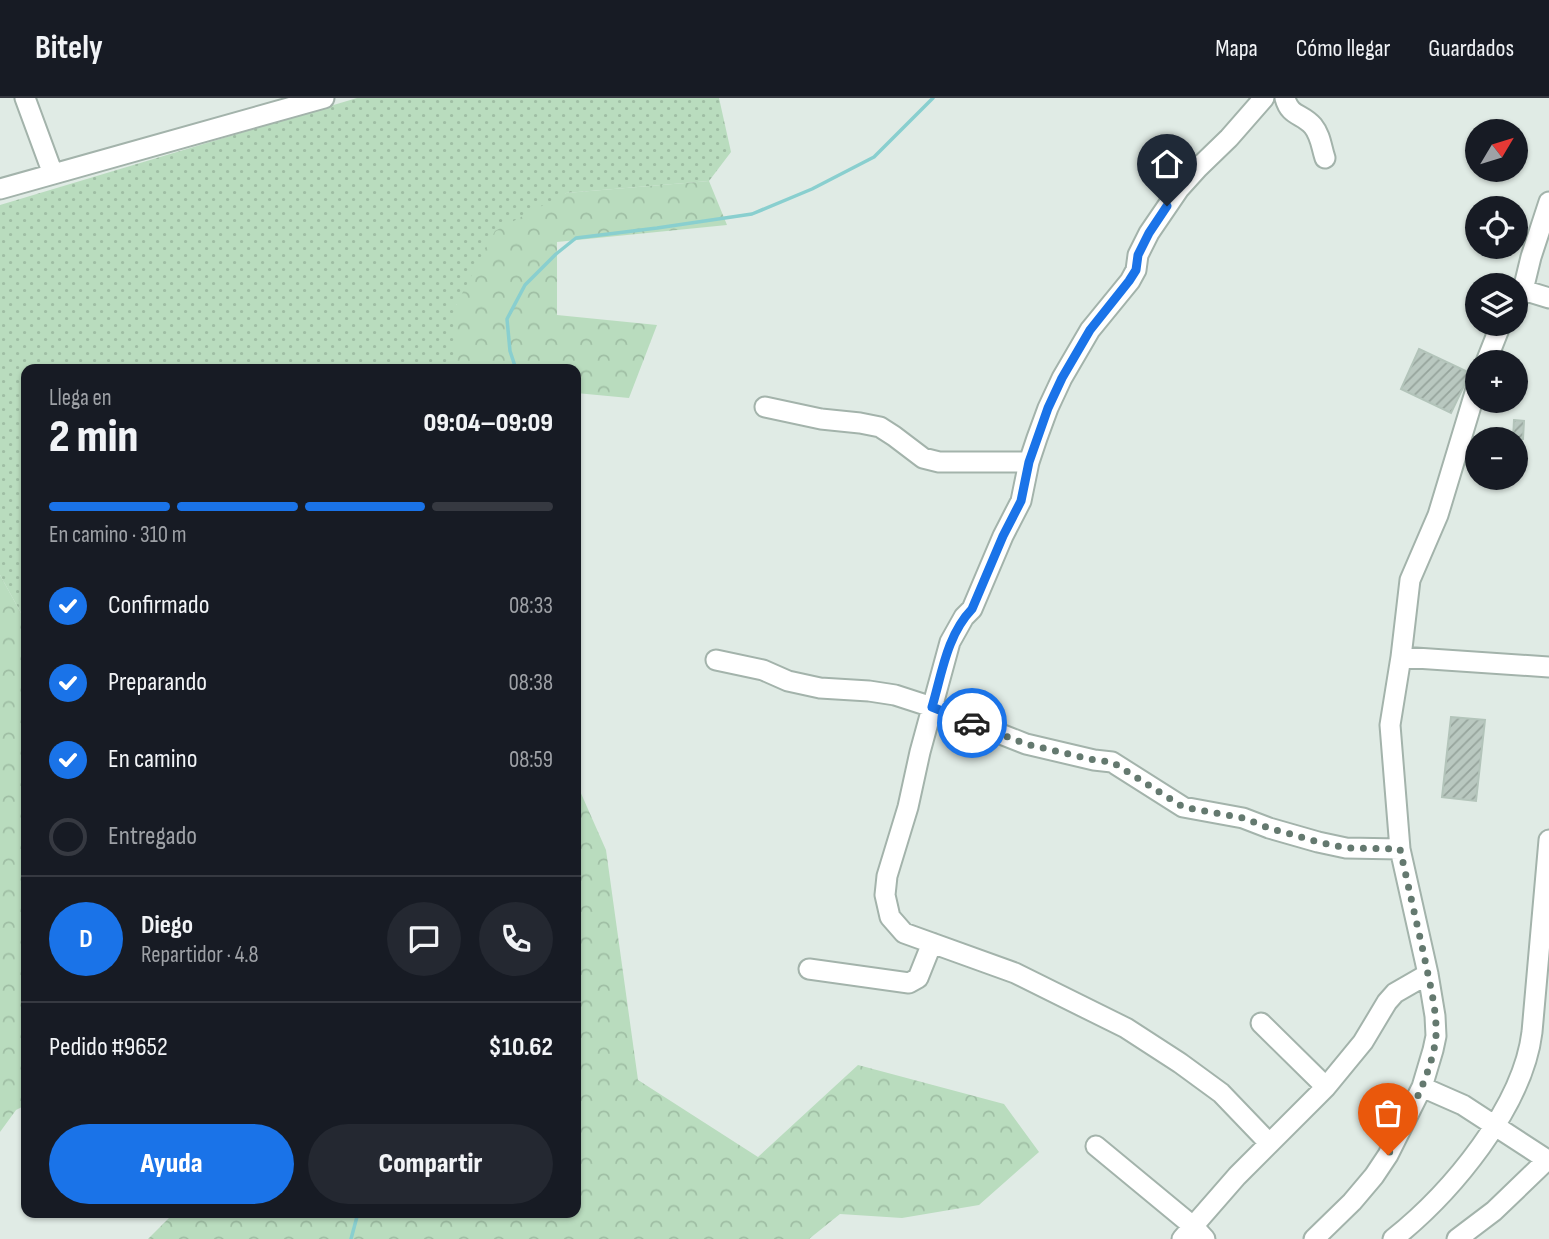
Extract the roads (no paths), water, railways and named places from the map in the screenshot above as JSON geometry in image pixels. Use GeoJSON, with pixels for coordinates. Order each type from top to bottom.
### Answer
{"type":"FeatureCollection","features":[{"type":"Feature","properties":{"kind":"street"},"geometry":{"type":"LineString","coordinates":[[25,98],[53,174]]}},
{"type":"Feature","properties":{"kind":"street"},"geometry":{"type":"LineString","coordinates":[[0,190],[324,98]]}},
{"type":"Feature","properties":{"kind":"street"},"geometry":{"type":"LineString","coordinates":[[1264,98],[1179,189],[1138,255],[1136,270],[1090,330],[1062,378],[1029,462],[1021,501],[972,609],[964,617],[950,642],[908,807],[887,876],[885,895],[890,917],[904,933],[1015,973],[1126,1028],[1221,1093],[1269,1143]]}},
{"type":"Feature","properties":{"kind":"street"},"geometry":{"type":"LineString","coordinates":[[1285,98],[1291,111],[1309,121],[1318,133],[1325,158]]}},
{"type":"Feature","properties":{"kind":"street"},"geometry":{"type":"LineString","coordinates":[[1526,273],[1549,202]]}},
{"type":"Feature","properties":{"kind":"street"},"geometry":{"type":"LineString","coordinates":[[1528,296],[1549,298]]}},
{"type":"Feature","properties":{"kind":"street"},"geometry":{"type":"LineString","coordinates":[[765,407],[821,419],[880,427],[923,458],[939,462],[1029,462]]}},
{"type":"Feature","properties":{"kind":"street"},"geometry":{"type":"LineString","coordinates":[[1314,1239],[1374,1176],[1397,1138],[1422,1087],[1436,1036],[1428,974],[1400,849],[1390,725],[1410,580],[1438,515],[1469,413]]}},
{"type":"Feature","properties":{"kind":"street"},"geometry":{"type":"LineString","coordinates":[[1401,657],[1549,667]]}},
{"type":"Feature","properties":{"kind":"street"},"geometry":{"type":"LineString","coordinates":[[716,660],[763,670],[788,681],[820,688],[895,695],[1026,744],[1112,762],[1183,807],[1243,818],[1269,828],[1346,848],[1400,849]]}},
{"type":"Feature","properties":{"kind":"street"},"geometry":{"type":"LineString","coordinates":[[1392,1239],[1428,1207],[1471,1159],[1495,1127],[1525,1066],[1541,1009],[1549,840]]}},
{"type":"Feature","properties":{"kind":"street"},"geometry":{"type":"LineString","coordinates":[[809,969],[909,984],[918,978],[932,943]]}},
{"type":"Feature","properties":{"kind":"street"},"geometry":{"type":"LineString","coordinates":[[1096,1146],[1194,1235],[1237,1176],[1326,1087],[1363,1042],[1395,993],[1428,974]]}},
{"type":"Feature","properties":{"kind":"street"},"geometry":{"type":"LineString","coordinates":[[1261,1023],[1326,1087]]}},
{"type":"Feature","properties":{"kind":"street"},"geometry":{"type":"LineString","coordinates":[[1422,1087],[1463,1105],[1548,1160],[1494,1211],[1457,1239]]}},
{"type":"Feature","properties":{"kind":"waterway"},"geometry":{"type":"LineString","coordinates":[[514,364],[510,351],[507,319],[525,285],[576,238],[752,214],[812,189],[874,157],[933,98]]}},
{"type":"Feature","properties":{"kind":"waterway"},"geometry":{"type":"LineString","coordinates":[[351,1239],[357,1218]]}}]}
